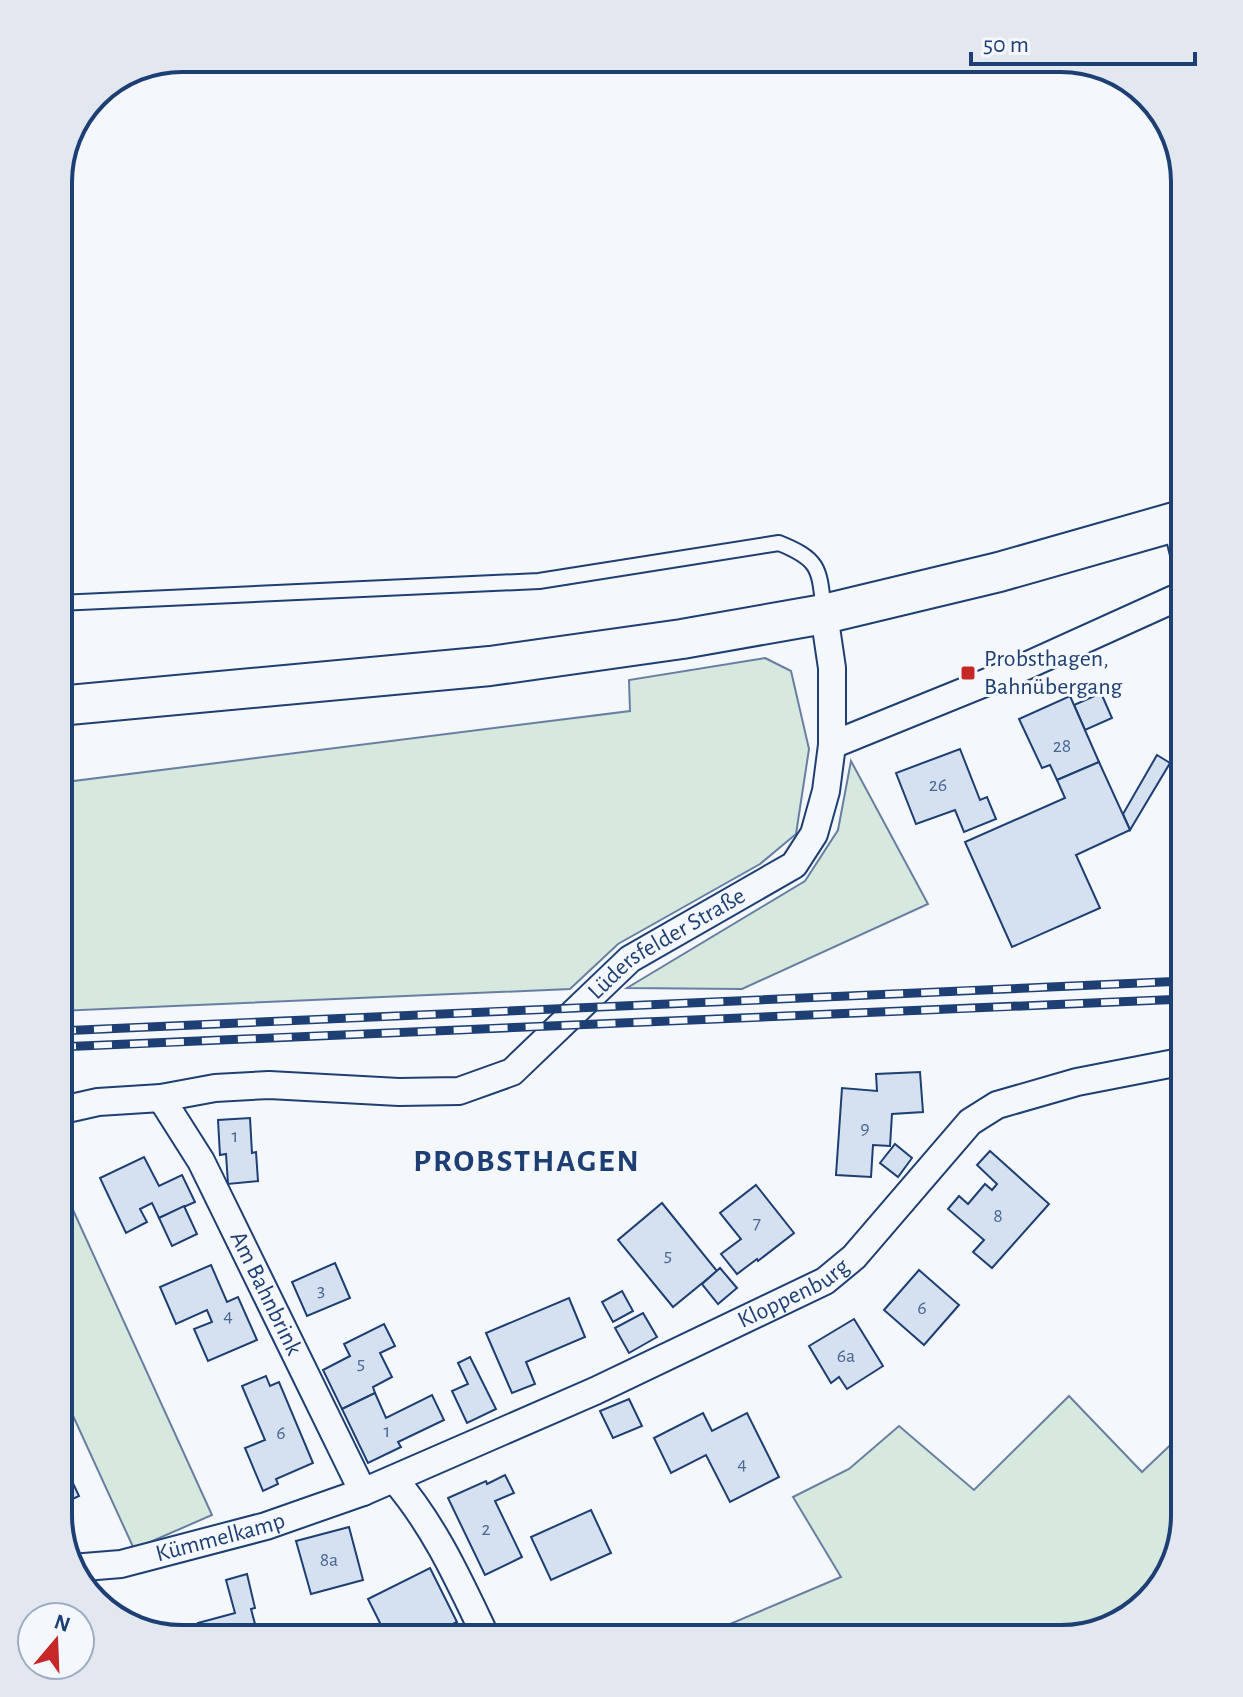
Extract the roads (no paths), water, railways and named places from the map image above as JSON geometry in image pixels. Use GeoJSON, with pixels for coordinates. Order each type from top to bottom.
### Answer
{"type":"FeatureCollection","features":[{"type":"Feature","properties":{"kind":"main road"},"geometry":{"type":"LineString","coordinates":[[72,705],[490,666],[682,639],[824,614],[1171,535]]}},
{"type":"Feature","properties":{"kind":"street"},"geometry":{"type":"LineString","coordinates":[[832,745],[1017,670],[1171,600]]}},
{"type":"Feature","properties":{"kind":"street","name":"Lüdersfelder Straße"},"geometry":{"type":"LineString","coordinates":[[72,1108],[98,1102],[161,1098],[215,1088],[269,1085],[399,1092],[459,1091],[512,1072],[630,959],[794,865],[814,834],[826,791],[832,745],[832,668],[824,614]]}},
{"type":"Feature","properties":{"kind":"street","name":"Kloppenburg"},"geometry":{"type":"LineString","coordinates":[[363,1492],[595,1391],[825,1281],[854,1257],[970,1122],[997,1105],[1077,1082],[1171,1064]]}},
{"type":"Feature","properties":{"kind":"street","name":"Am Bahnbrink"},"geometry":{"type":"LineString","coordinates":[[161,1098],[201,1161],[363,1492]]}},
{"type":"Feature","properties":{"kind":"street"},"geometry":{"type":"LineString","coordinates":[[395,1480],[417,1505],[439,1540],[480,1625]]}},
{"type":"Feature","properties":{"kind":"street","name":"Kümmelkamp"},"geometry":{"type":"LineString","coordinates":[[85,1566],[136,1560],[266,1526],[363,1492]]}},
{"type":"Feature","properties":{"kind":"lane"},"geometry":{"type":"LineString","coordinates":[[72,602],[539,581],[779,543],[806,554],[820,576],[824,614]]}},
{"type":"Feature","properties":{"kind":"railway"},"geometry":{"type":"LineString","coordinates":[[72,1030],[1171,982]]}},
{"type":"Feature","properties":{"kind":"railway"},"geometry":{"type":"LineString","coordinates":[[72,1046],[1171,1000]]}},
{"type":"Feature","properties":{"kind":"place","name":"Probsthagen, Bahnübergang"},"geometry":{"type":"Point","coordinates":[968,673]}},
{"type":"Feature","properties":{"kind":"district","name":"PROBSTHAGEN"},"geometry":{"type":"Point","coordinates":[527,1161]}}]}
